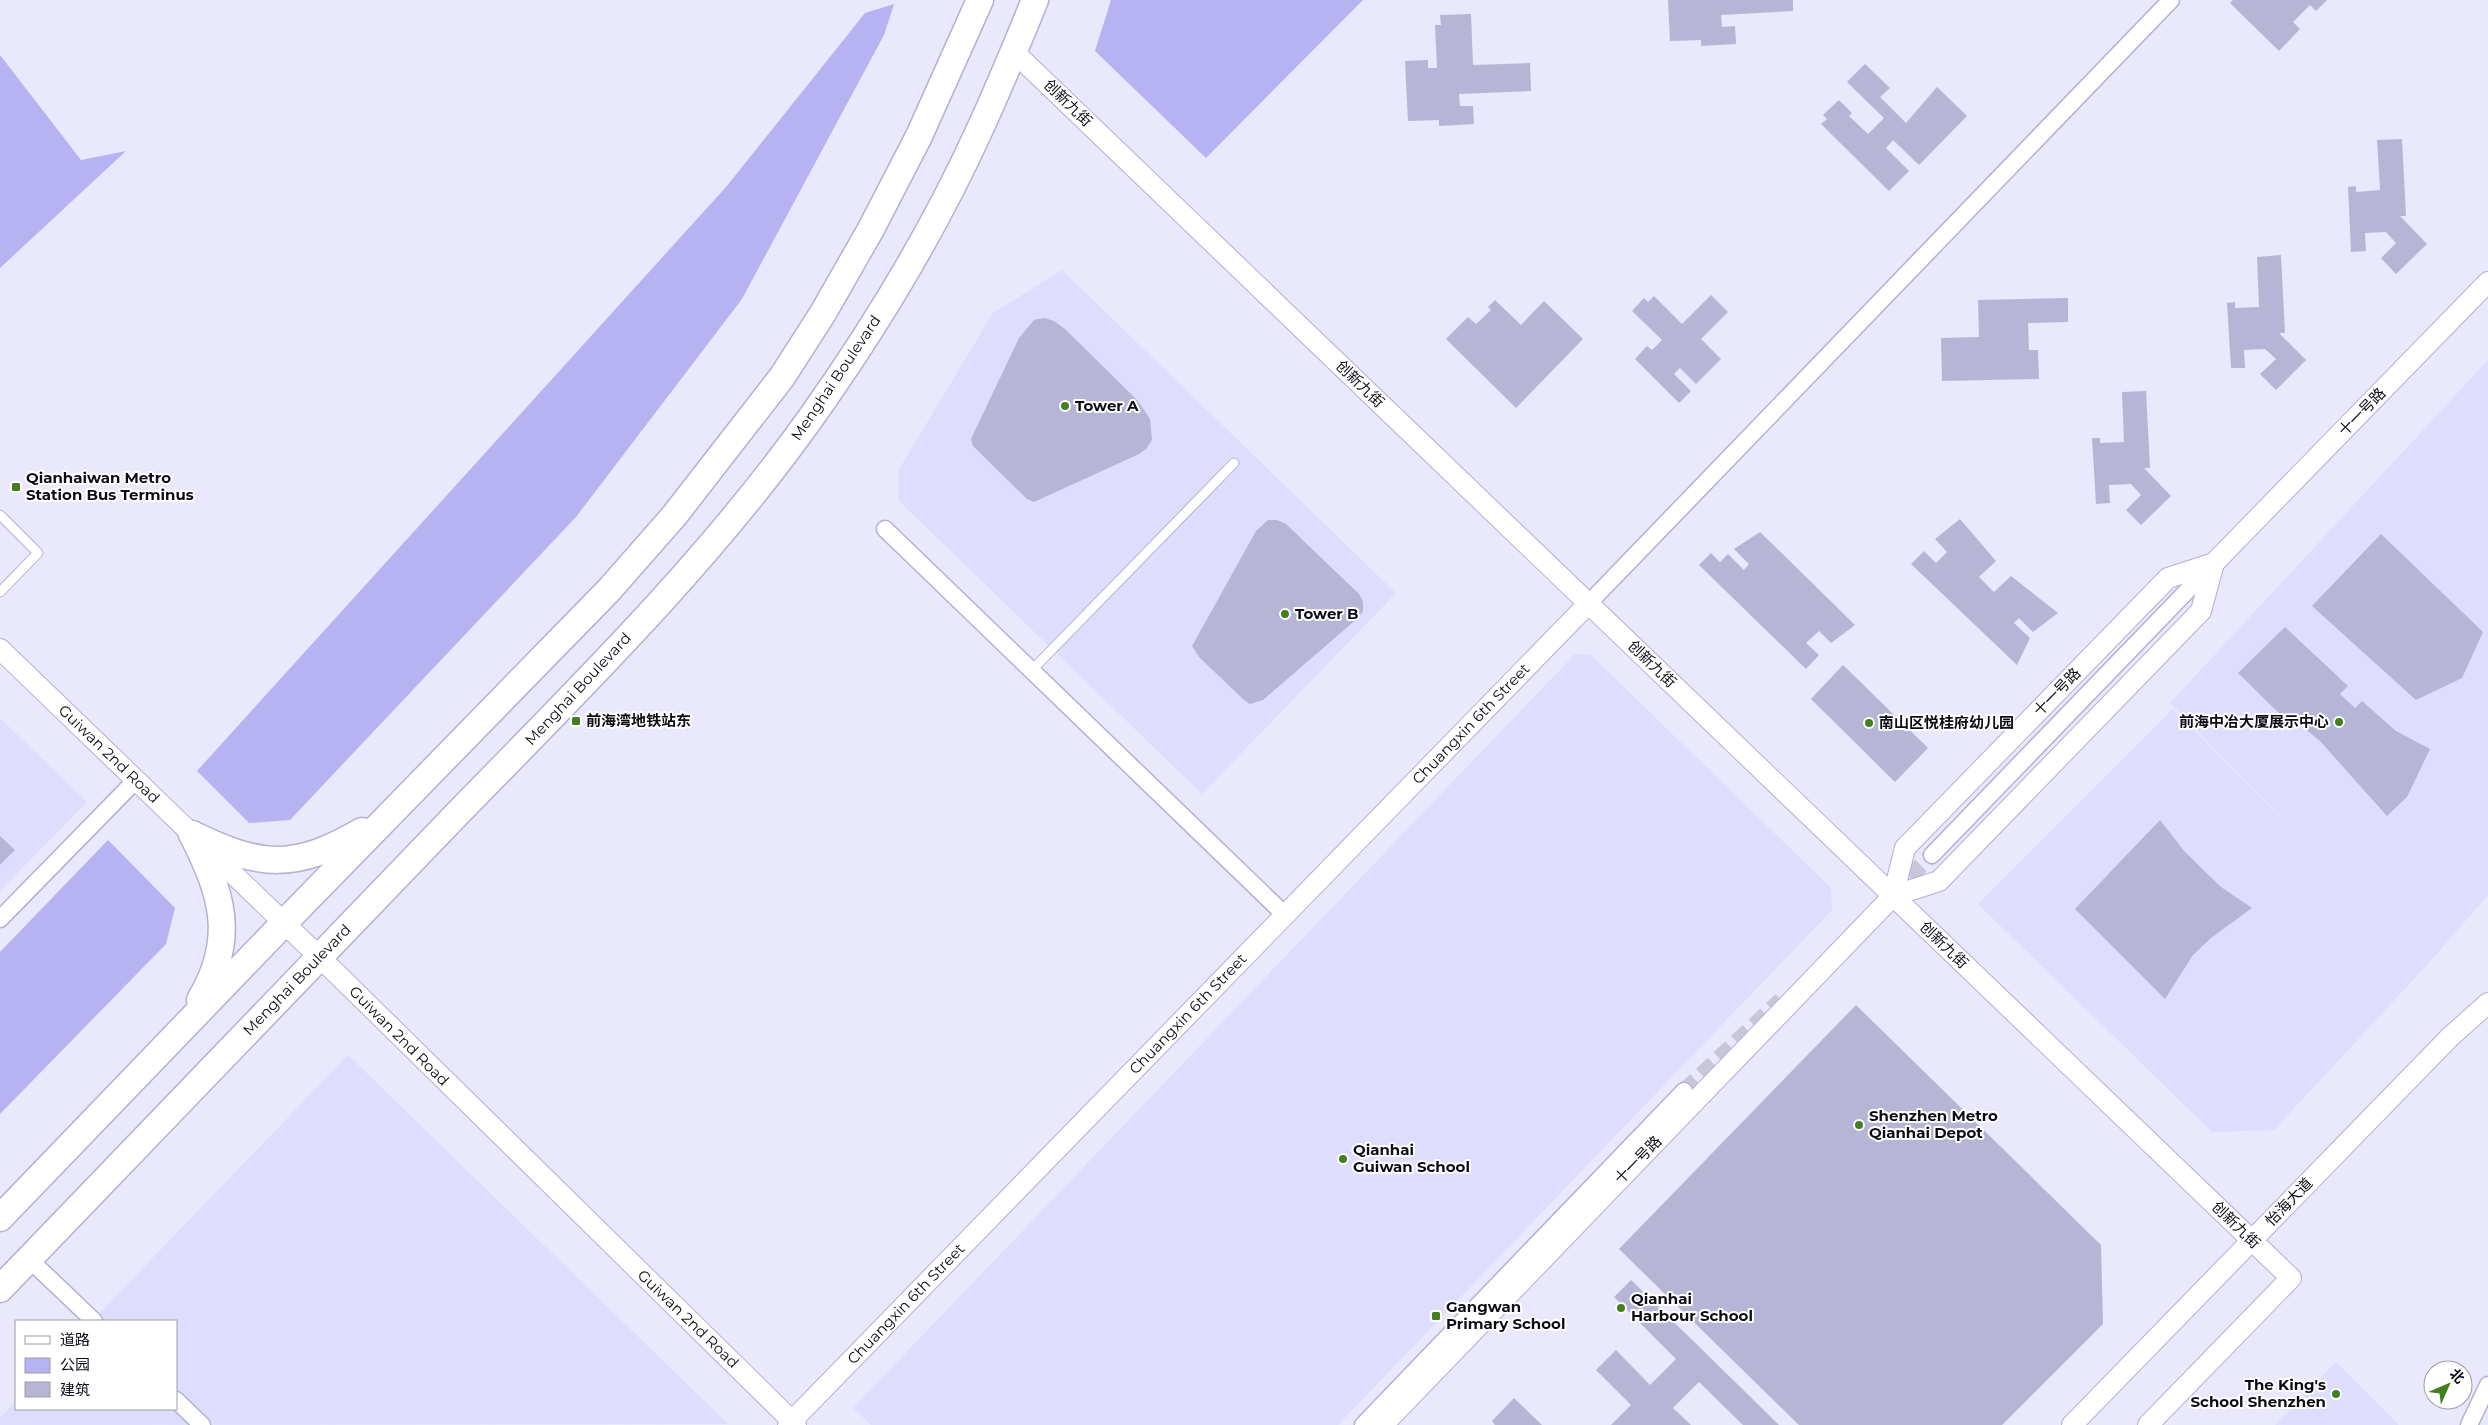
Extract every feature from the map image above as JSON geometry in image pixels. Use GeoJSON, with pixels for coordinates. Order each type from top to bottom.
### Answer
{"type":"FeatureCollection","features":[{"type":"Feature","properties":{"kind":"main road"},"geometry":{"type":"LineString","coordinates":[[0,1218],[187,1023],[609,590],[674,516],[782,376],[823,314],[871,229],[919,136],[980,0]]}},
{"type":"Feature","properties":{"kind":"main road","name":"Menghai Boulevard"},"geometry":{"type":"LineString","coordinates":[[0,1289],[319,956],[570,698],[702,554],[757,490],[810,420],[865,337],[924,239],[978,134],[1035,0]]}},
{"type":"Feature","properties":{"kind":"main road"},"geometry":{"type":"LineString","coordinates":[[192,834],[223,850],[247,857],[284,861],[304,858],[338,845],[387,817]]}},
{"type":"Feature","properties":{"kind":"main road"},"geometry":{"type":"LineString","coordinates":[[187,1023],[204,993],[216,966],[221,939],[222,913],[218,891],[192,834]]}},
{"type":"Feature","properties":{"kind":"street"},"geometry":{"type":"LineString","coordinates":[[1589,603],[2171,0]]}},
{"type":"Feature","properties":{"kind":"street","name":"创新九街"},"geometry":{"type":"LineString","coordinates":[[1014,51],[2291,1278],[2148,1425]]}},
{"type":"Feature","properties":{"kind":"street","name":"十一号路"},"geometry":{"type":"LineString","coordinates":[[1384,1425],[1893,896],[1939,881],[1988,831],[2201,610],[2214,564],[2488,282]]}},
{"type":"Feature","properties":{"kind":"street"},"geometry":{"type":"LineString","coordinates":[[885,529],[1285,915]]}},
{"type":"Feature","properties":{"kind":"street"},"geometry":{"type":"LineString","coordinates":[[1932,855],[2214,564]]}},
{"type":"Feature","properties":{"kind":"street","name":"十一号路"},"geometry":{"type":"LineString","coordinates":[[1893,896],[1905,848],[2168,578],[2214,564]]}},
{"type":"Feature","properties":{"kind":"street","name":"Chuangxin 6th Street"},"geometry":{"type":"LineString","coordinates":[[792,1424],[1589,603]]}},
{"type":"Feature","properties":{"kind":"street","name":"Guiwan 2nd Road"},"geometry":{"type":"LineString","coordinates":[[0,649],[319,956],[792,1424]]}},
{"type":"Feature","properties":{"kind":"street"},"geometry":{"type":"LineString","coordinates":[[0,919],[136,780]]}},
{"type":"Feature","properties":{"kind":"street","name":"怡海大道"},"geometry":{"type":"LineString","coordinates":[[2072,1425],[2450,1038],[2488,1003]]}},
{"type":"Feature","properties":{"kind":"street"},"geometry":{"type":"LineString","coordinates":[[1362,1425],[1684,1091]]}},
{"type":"Feature","properties":{"kind":"street"},"geometry":{"type":"LineString","coordinates":[[29,1259],[93,1320]]}},
{"type":"Feature","properties":{"kind":"street"},"geometry":{"type":"LineString","coordinates":[[2469,1425],[2488,1386]]}},
{"type":"Feature","properties":{"kind":"street"},"geometry":{"type":"LineString","coordinates":[[178,1402],[202,1425]]}},
{"type":"Feature","properties":{"kind":"lane"},"geometry":{"type":"LineString","coordinates":[[1032,670],[1234,463]]}},
{"type":"Feature","properties":{"kind":"lane"},"geometry":{"type":"LineString","coordinates":[[0,515],[38,553],[0,592]]}},
{"type":"Feature","properties":{"kind":"shaded area"},"geometry":{"type":"Polygon","coordinates":[[[1062,270],[1396,593],[1202,794],[899,501],[898,471],[993,313],[1062,270]]]}},
{"type":"Feature","properties":{"kind":"shaded area"},"geometry":{"type":"Polygon","coordinates":[[[2488,360],[2488,895],[2426,966],[2274,1130],[2212,1132],[1978,904],[2173,709],[2314,851],[2170,703],[2488,360]]]}},
{"type":"Feature","properties":{"kind":"shaded area","name":"Qianhai Guiwan School"},"geometry":{"type":"Polygon","coordinates":[[[1575,654],[1591,655],[1831,888],[1832,910],[1338,1425],[871,1425],[853,1408],[1575,654]]]}},
{"type":"Feature","properties":{"kind":"shaded area"},"geometry":{"type":"Polygon","coordinates":[[[0,718],[87,802],[0,891],[0,718]]]}},
{"type":"Feature","properties":{"kind":"shaded area"},"geometry":{"type":"Polygon","coordinates":[[[348,1055],[728,1424],[0,1425],[0,1418],[15,1402],[15,1410],[178,1410],[178,1320],[93,1320],[348,1055]]]}},
{"type":"Feature","properties":{"kind":"shaded area","name":"The King's School Shenzhen"},"geometry":{"type":"Polygon","coordinates":[[[2336,1362],[2399,1425],[2275,1425],[2336,1362]]]}},
{"type":"Feature","properties":{"kind":"green space"},"geometry":{"type":"Polygon","coordinates":[[[1111,0],[1363,0],[1206,158],[1095,51],[1111,0]]]}},
{"type":"Feature","properties":{"kind":"green space"},"geometry":{"type":"Polygon","coordinates":[[[894,4],[884,35],[742,299],[576,517],[290,820],[249,823],[197,771],[726,187],[865,13],[894,4]]]}},
{"type":"Feature","properties":{"kind":"green space"},"geometry":{"type":"Polygon","coordinates":[[[0,55],[81,160],[126,151],[0,268],[0,55]]]}},
{"type":"Feature","properties":{"kind":"green space"},"geometry":{"type":"Polygon","coordinates":[[[108,840],[175,908],[166,944],[0,1114],[0,952],[108,840]]]}},
{"type":"Feature","properties":{"kind":"building"},"geometry":{"type":"Polygon","coordinates":[[[1668,0],[1793,0],[1793,11],[1721,15],[1722,27],[1735,26],[1736,44],[1701,46],[1701,40],[1670,41],[1668,0]]]}},
{"type":"Feature","properties":{"kind":"building"},"geometry":{"type":"Polygon","coordinates":[[[2233,0],[2327,0],[2316,11],[2310,5],[2293,22],[2300,29],[2279,51],[2230,3],[2233,0]]]}},
{"type":"Feature","properties":{"kind":"building"},"geometry":{"type":"Polygon","coordinates":[[[1471,14],[1473,65],[1530,63],[1531,91],[1459,94],[1460,106],[1473,106],[1474,124],[1439,126],[1439,120],[1408,121],[1405,61],[1428,60],[1428,68],[1437,68],[1435,25],[1441,25],[1440,15],[1471,14]]]}},
{"type":"Feature","properties":{"kind":"building"},"geometry":{"type":"Polygon","coordinates":[[[1865,64],[1890,88],[1880,97],[1906,123],[1937,87],[1967,116],[1919,165],[1893,140],[1886,148],[1909,171],[1889,191],[1821,124],[1827,119],[1823,115],[1839,100],[1852,113],[1849,116],[1868,134],[1884,118],[1847,82],[1865,64]]]}},
{"type":"Feature","properties":{"kind":"building"},"geometry":{"type":"Polygon","coordinates":[[[2402,139],[2406,216],[2400,216],[2427,244],[2396,274],[2381,258],[2396,243],[2386,232],[2365,233],[2366,251],[2351,252],[2348,187],[2356,186],[2356,192],[2380,190],[2377,140],[2402,139]]]}},
{"type":"Feature","properties":{"kind":"building"},"geometry":{"type":"Polygon","coordinates":[[[2281,255],[2285,333],[2279,333],[2306,360],[2276,390],[2260,374],[2276,359],[2265,349],[2244,350],[2245,368],[2231,368],[2227,303],[2235,302],[2235,308],[2259,307],[2257,257],[2281,255]]]}},
{"type":"Feature","properties":{"kind":"building"},"geometry":{"type":"Polygon","coordinates":[[[1711,295],[1728,312],[1701,339],[1721,359],[1696,384],[1680,368],[1674,374],[1691,391],[1679,403],[1635,359],[1647,346],[1652,350],[1662,340],[1632,311],[1644,298],[1648,302],[1654,296],[1682,324],[1711,295]]]}},
{"type":"Feature","properties":{"kind":"building"},"geometry":{"type":"Polygon","coordinates":[[[2068,298],[2068,322],[2028,323],[2029,350],[2038,350],[2039,379],[1942,381],[1941,338],[1979,337],[1978,300],[2068,298]]]}},
{"type":"Feature","properties":{"kind":"building"},"geometry":{"type":"Polygon","coordinates":[[[1495,300],[1521,325],[1544,301],[1583,339],[1516,408],[1446,339],[1468,317],[1476,324],[1491,310],[1488,307],[1495,300]]]}},
{"type":"Feature","properties":{"kind":"building","name":"Tower A"},"geometry":{"type":"Polygon","coordinates":[[[1044,318],[1054,321],[1065,329],[1138,401],[1150,419],[1152,440],[1147,448],[1139,454],[1034,502],[1027,499],[973,446],[971,439],[1019,338],[1034,320],[1044,318]]]}},
{"type":"Feature","properties":{"kind":"building"},"geometry":{"type":"Polygon","coordinates":[[[2146,391],[2150,468],[2144,468],[2171,496],[2141,525],[2126,510],[2141,495],[2131,484],[2109,485],[2110,503],[2096,504],[2092,438],[2100,438],[2100,443],[2124,442],[2122,392],[2146,391]]]}},
{"type":"Feature","properties":{"kind":"building"},"geometry":{"type":"Polygon","coordinates":[[[1960,519],[1996,561],[1979,577],[1994,592],[2011,576],[2058,613],[2033,632],[2019,618],[2014,623],[2030,638],[2017,665],[1911,564],[1924,551],[1936,563],[1947,552],[1935,539],[1960,519]]]}},
{"type":"Feature","properties":{"kind":"building","name":"Tower B"},"geometry":{"type":"Polygon","coordinates":[[[1268,520],[1277,520],[1286,524],[1359,594],[1363,602],[1363,611],[1359,617],[1263,700],[1250,704],[1199,657],[1192,646],[1256,531],[1268,520]]]}},
{"type":"Feature","properties":{"kind":"building"},"geometry":{"type":"Polygon","coordinates":[[[1760,532],[1855,625],[1831,643],[1819,631],[1806,643],[1819,655],[1806,669],[1699,565],[1711,553],[1720,562],[1728,554],[1744,570],[1749,564],[1734,549],[1760,532]]]}},
{"type":"Feature","properties":{"kind":"building"},"geometry":{"type":"Polygon","coordinates":[[[2381,534],[2483,632],[2462,678],[2416,700],[2312,606],[2381,534]]]}},
{"type":"Feature","properties":{"kind":"building","name":"前海中冶大厦展示中心"},"geometry":{"type":"Polygon","coordinates":[[[2285,627],[2348,686],[2340,694],[2355,708],[2362,701],[2396,731],[2430,749],[2407,797],[2387,816],[2320,741],[2303,727],[2283,717],[2238,673],[2285,627]]]}},
{"type":"Feature","properties":{"kind":"building","name":"南山区悦桂府幼儿园"},"geometry":{"type":"Polygon","coordinates":[[[1843,665],[1928,748],[1895,782],[1811,699],[1843,665]]]}},
{"type":"Feature","properties":{"kind":"building"},"geometry":{"type":"Polygon","coordinates":[[[2160,820],[2185,852],[2221,887],[2252,908],[2211,938],[2193,955],[2165,999],[2075,909],[2160,820]]]}},
{"type":"Feature","properties":{"kind":"building"},"geometry":{"type":"Polygon","coordinates":[[[0,836],[15,850],[0,865],[0,836]]]}},
{"type":"Feature","properties":{"kind":"building","name":"Shenzhen Metro Qianhai Depot"},"geometry":{"type":"Polygon","coordinates":[[[1856,1005],[2101,1245],[2103,1324],[2002,1425],[1799,1425],[1619,1249],[1856,1005]]]}},
{"type":"Feature","properties":{"kind":"building"},"geometry":{"type":"Polygon","coordinates":[[[1631,1280],[1779,1425],[1743,1425],[1699,1382],[1673,1408],[1691,1425],[1611,1425],[1631,1405],[1596,1370],[1616,1350],[1650,1385],[1676,1359],[1614,1297],[1631,1280]]]}},
{"type":"Feature","properties":{"kind":"building"},"geometry":{"type":"Polygon","coordinates":[[[1514,1398],[1542,1425],[1495,1425],[1492,1421],[1514,1398]]]}},
{"type":"Feature","properties":{"kind":"tunnel"},"geometry":{"type":"LineString","coordinates":[[1892,893],[1932,855]]}},
{"type":"Feature","properties":{"kind":"tunnel"},"geometry":{"type":"LineString","coordinates":[[1684,1091],[1781,1000]]}},
{"type":"Feature","properties":{"kind":"place","name":"Tower A"},"geometry":{"type":"Point","coordinates":[1065,406]}},
{"type":"Feature","properties":{"kind":"place","name":"Qianhaiwan Metro Station Bus Terminus"},"geometry":{"type":"Point","coordinates":[16,487]}},
{"type":"Feature","properties":{"kind":"place","name":"Tower B"},"geometry":{"type":"Point","coordinates":[1285,614]}},
{"type":"Feature","properties":{"kind":"place","name":"前海湾地铁站东"},"geometry":{"type":"Point","coordinates":[576,721]}},
{"type":"Feature","properties":{"kind":"place","name":"前海中冶大厦展示中心"},"geometry":{"type":"Point","coordinates":[2339,722]}},
{"type":"Feature","properties":{"kind":"place","name":"南山区悦桂府幼儿园"},"geometry":{"type":"Point","coordinates":[1869,723]}},
{"type":"Feature","properties":{"kind":"place","name":"Shenzhen Metro Qianhai Depot"},"geometry":{"type":"Point","coordinates":[1859,1125]}},
{"type":"Feature","properties":{"kind":"place","name":"Qianhai Guiwan School"},"geometry":{"type":"Point","coordinates":[1343,1159]}},
{"type":"Feature","properties":{"kind":"place","name":"Qianhai Harbour School"},"geometry":{"type":"Point","coordinates":[1621,1308]}},
{"type":"Feature","properties":{"kind":"place","name":"Gangwan Primary School"},"geometry":{"type":"Point","coordinates":[1436,1316]}},
{"type":"Feature","properties":{"kind":"place","name":"The King's School Shenzhen"},"geometry":{"type":"Point","coordinates":[2336,1394]}}]}
